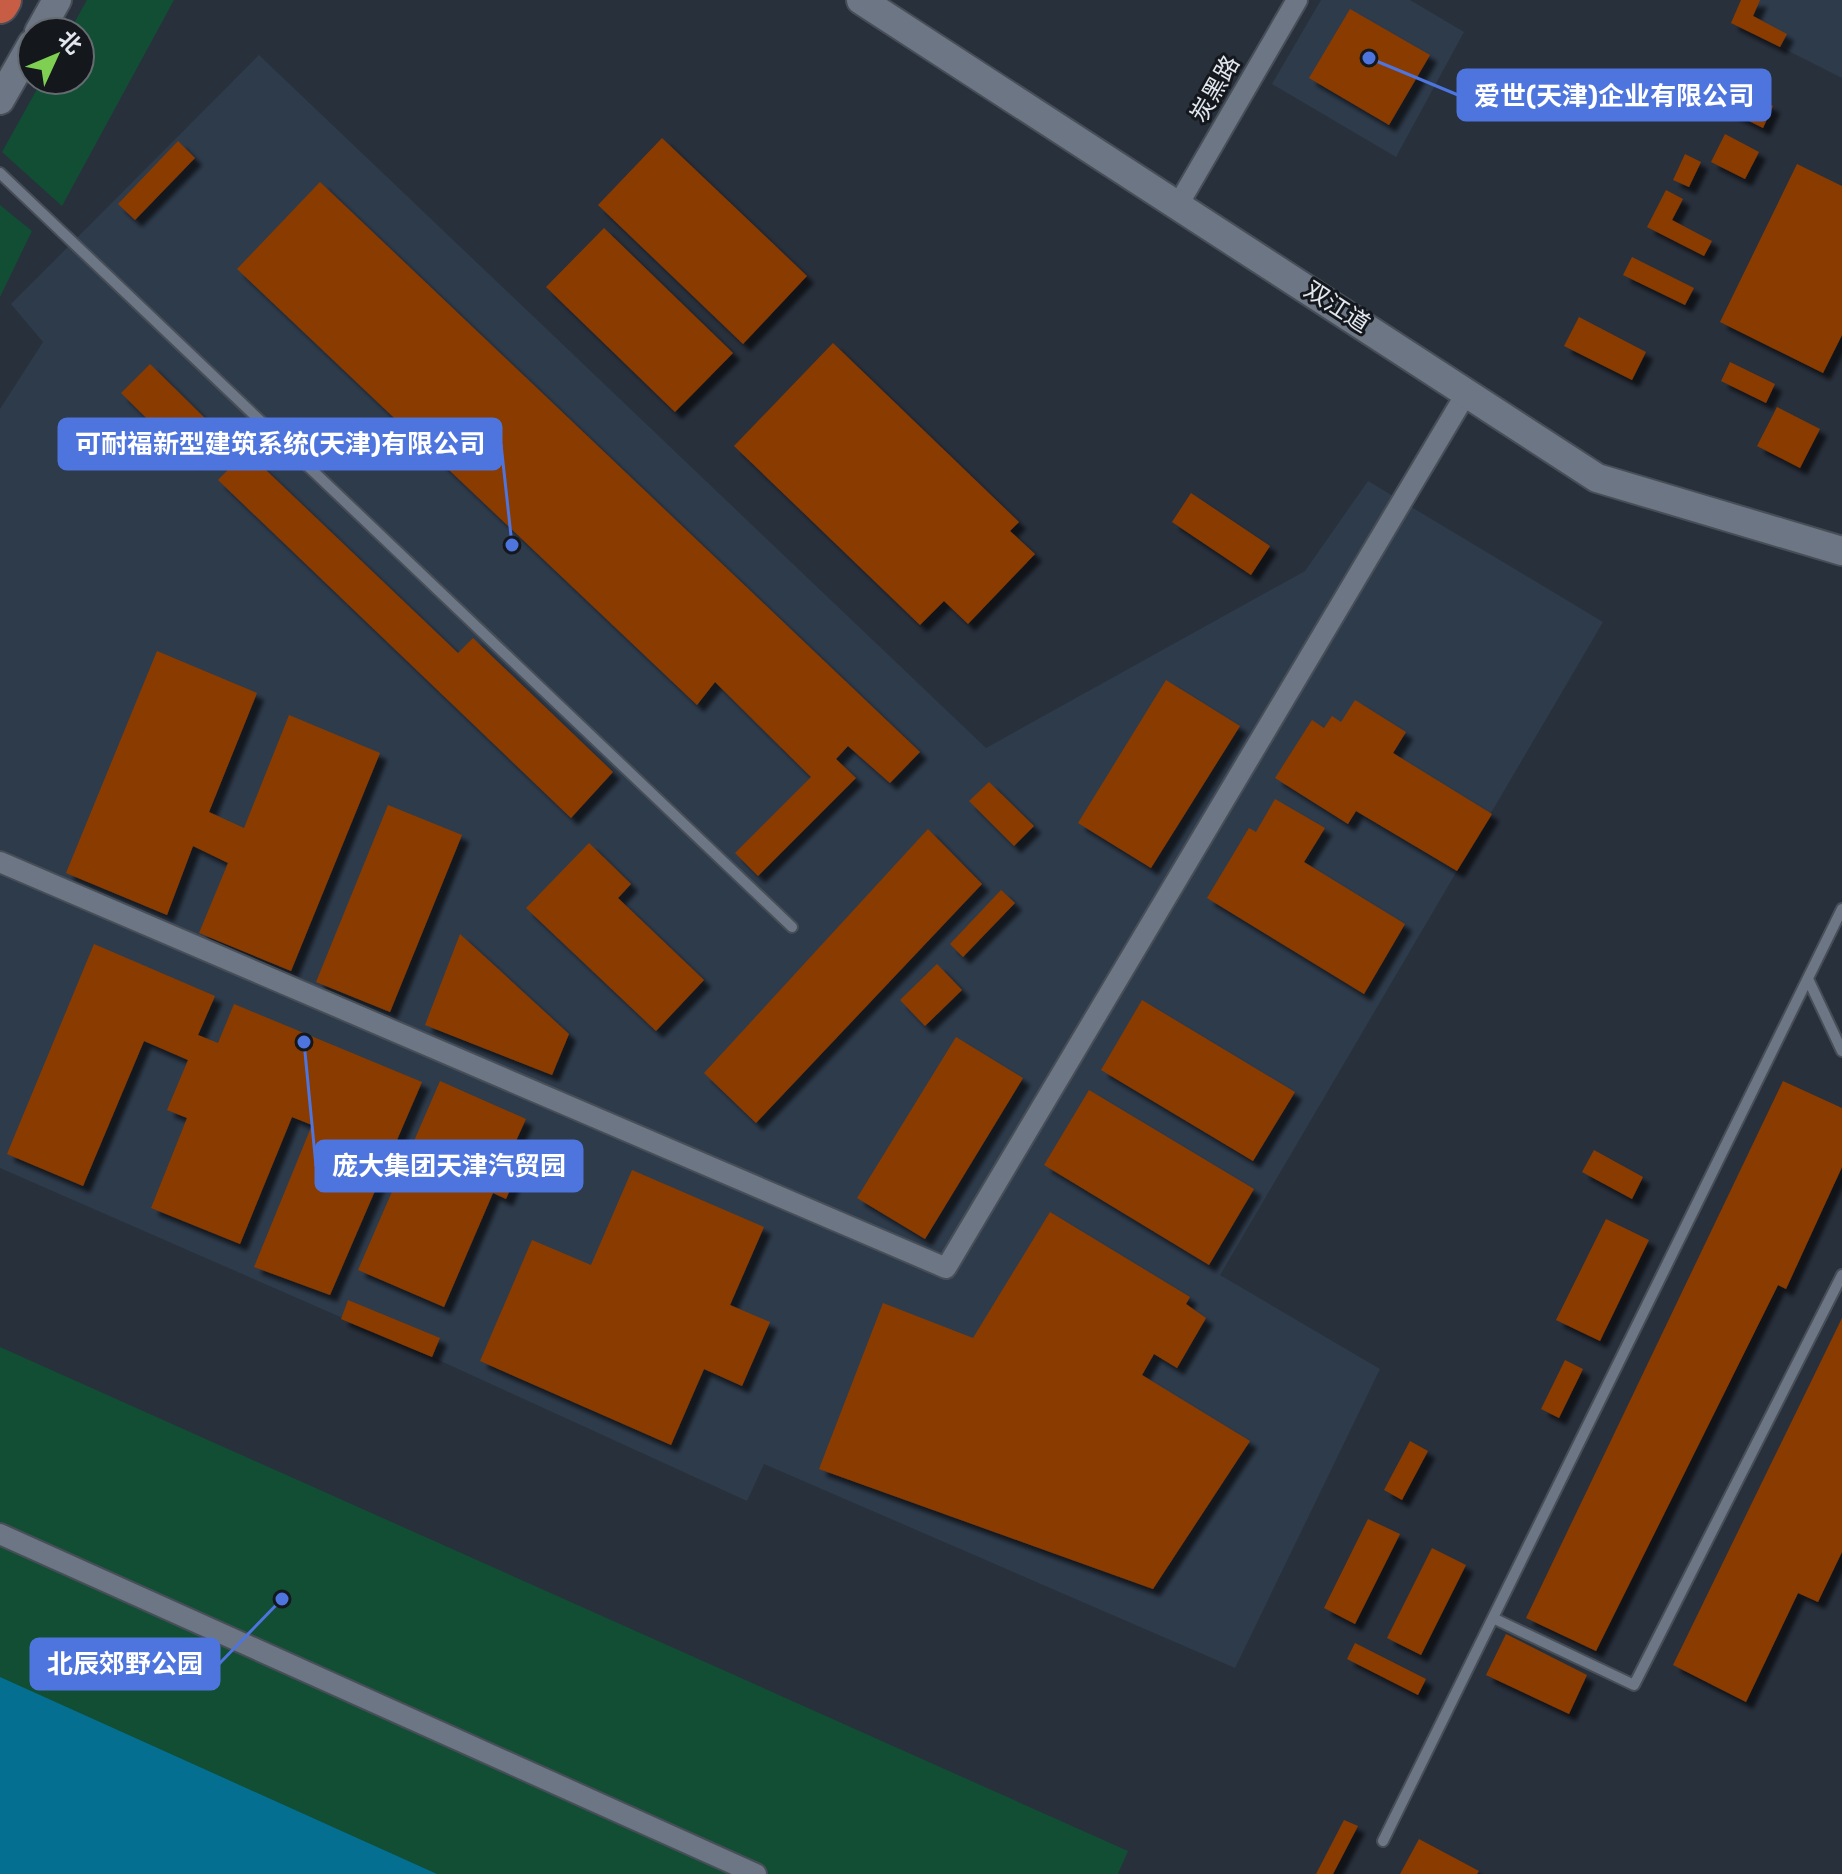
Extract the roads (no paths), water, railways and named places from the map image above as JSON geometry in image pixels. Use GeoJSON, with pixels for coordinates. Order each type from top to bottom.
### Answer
{"type":"FeatureCollection","features":[{"type":"Feature","properties":{"kind":"main road","name":"双江道"},"geometry":{"type":"LineString","coordinates":[[861,0],[1597,478],[1842,551]]}},
{"type":"Feature","properties":{"kind":"main road"},"geometry":{"type":"LineString","coordinates":[[0,100],[16,72]]}},
{"type":"Feature","properties":{"kind":"street","name":"炭黑路"},"geometry":{"type":"LineString","coordinates":[[1178,205],[1297,0]]}},
{"type":"Feature","properties":{"kind":"street"},"geometry":{"type":"LineString","coordinates":[[0,862],[946,1268],[1467,392]]}},
{"type":"Feature","properties":{"kind":"street"},"geometry":{"type":"LineString","coordinates":[[0,1534],[756,1874]]}},
{"type":"Feature","properties":{"kind":"lane"},"geometry":{"type":"LineString","coordinates":[[0,173],[792,927]]}},
{"type":"Feature","properties":{"kind":"lane"},"geometry":{"type":"LineString","coordinates":[[1383,1841],[1842,909]]}},
{"type":"Feature","properties":{"kind":"lane"},"geometry":{"type":"LineString","coordinates":[[1808,979],[1842,1051]]}},
{"type":"Feature","properties":{"kind":"lane"},"geometry":{"type":"LineString","coordinates":[[1493,1618],[1634,1685],[1842,1275]]}},
{"type":"Feature","properties":{"kind":"water"},"geometry":{"type":"Polygon","coordinates":[[[0,1677],[437,1874],[0,1874],[0,1677]]]}},
{"type":"Feature","properties":{"kind":"place","name":"爱世(天津)企业有限公司"},"geometry":{"type":"Point","coordinates":[1369,58]}},
{"type":"Feature","properties":{"kind":"place","name":"可耐福新型建筑系统(天津)有限公司"},"geometry":{"type":"Point","coordinates":[512,545]}},
{"type":"Feature","properties":{"kind":"place","name":"庞大集团天津汽贸园"},"geometry":{"type":"Point","coordinates":[304,1042]}},
{"type":"Feature","properties":{"kind":"place","name":"北辰郊野公园"},"geometry":{"type":"Point","coordinates":[282,1599]}}]}
